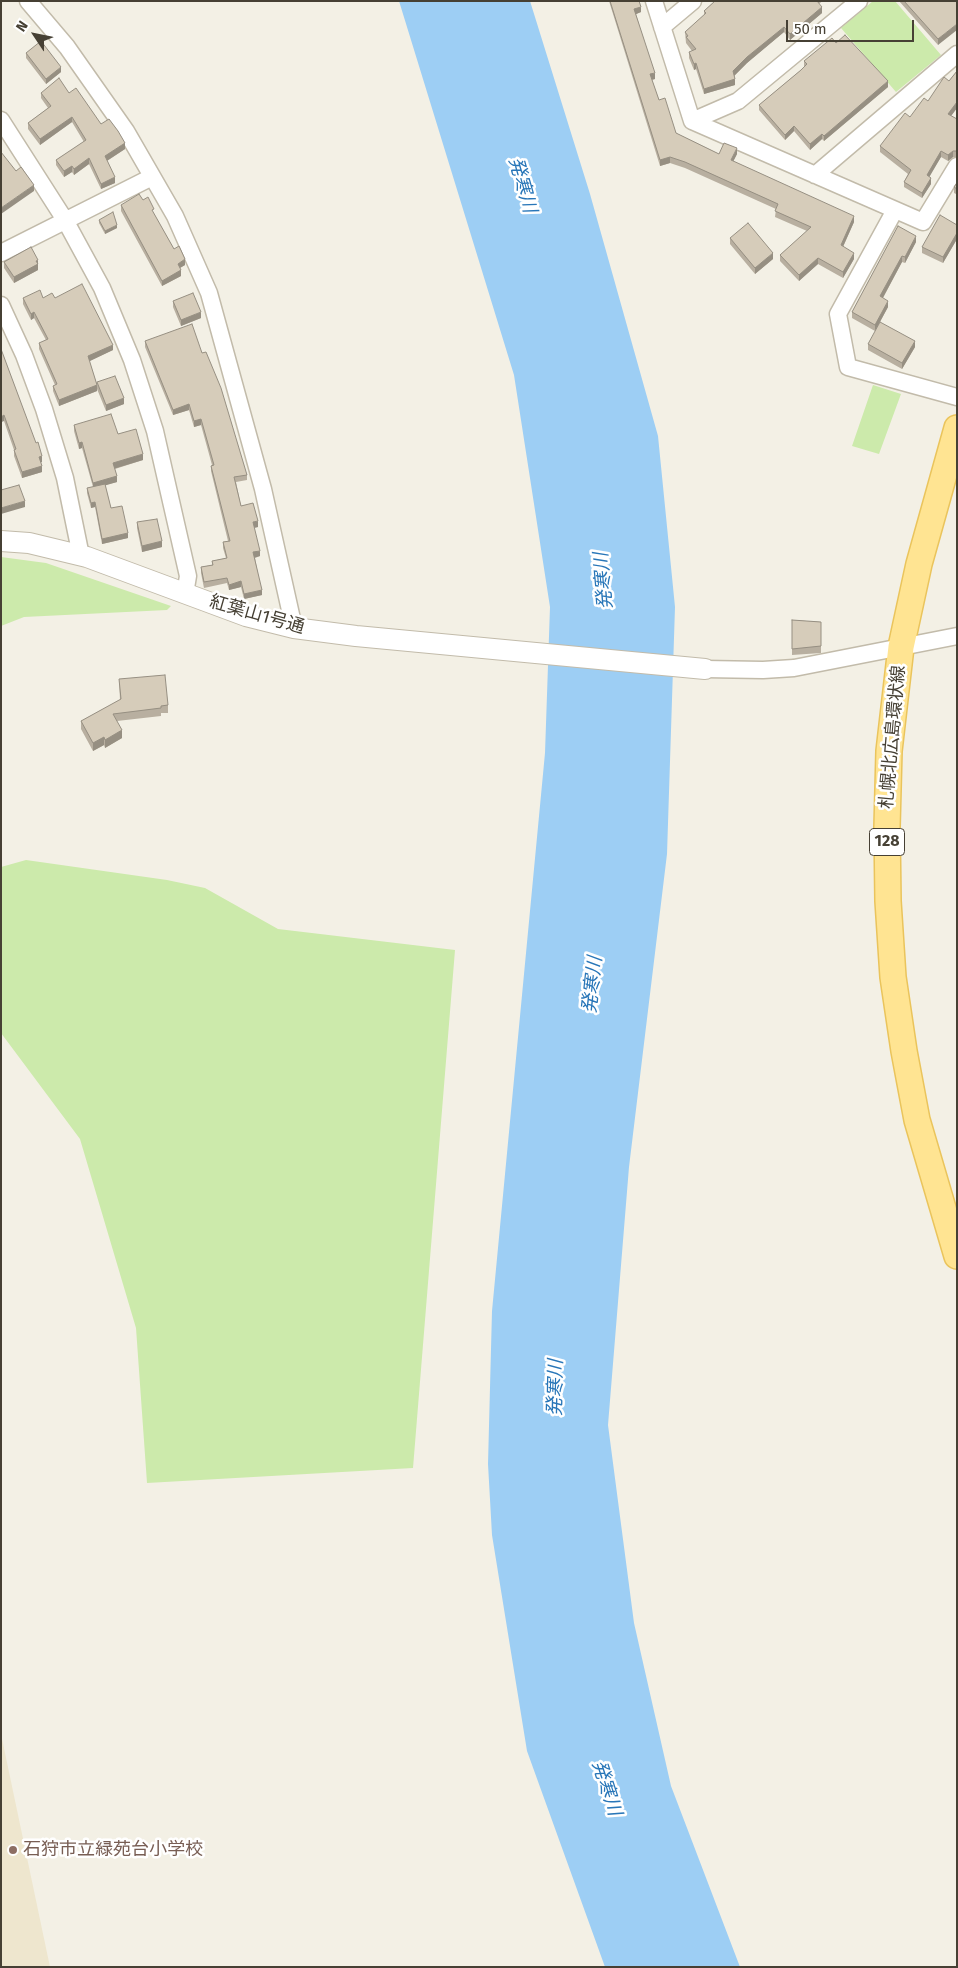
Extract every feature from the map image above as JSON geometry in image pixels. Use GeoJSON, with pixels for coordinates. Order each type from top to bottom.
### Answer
{"type":"FeatureCollection","features":[{"type":"Feature","properties":{"kind":"main road","name":"札幌北広島環状線"},"geometry":{"type":"LineString","coordinates":[[957,428],[918,564],[901,647],[889,751],[886,827],[893,977],[904,1051],[917,1120],[957,1256]]}},
{"type":"Feature","properties":{"kind":"street"},"geometry":{"type":"LineString","coordinates":[[28,1],[73,55],[126,131],[175,216],[209,293],[263,490],[294,628]]}},
{"type":"Feature","properties":{"kind":"street"},"geometry":{"type":"LineString","coordinates":[[654,1],[692,121],[923,222],[957,166]]}},
{"type":"Feature","properties":{"kind":"street"},"geometry":{"type":"LineString","coordinates":[[662,27],[694,1]]}},
{"type":"Feature","properties":{"kind":"street"},"geometry":{"type":"LineString","coordinates":[[692,121],[738,101],[859,1]]}},
{"type":"Feature","properties":{"kind":"street"},"geometry":{"type":"LineString","coordinates":[[815,175],[957,54]]}},
{"type":"Feature","properties":{"kind":"street"},"geometry":{"type":"LineString","coordinates":[[1,120],[65,220],[102,288],[132,360],[156,431],[188,576],[185,594]]}},
{"type":"Feature","properties":{"kind":"street"},"geometry":{"type":"LineString","coordinates":[[1,253],[152,177]]}},
{"type":"Feature","properties":{"kind":"street"},"geometry":{"type":"LineString","coordinates":[[895,210],[838,314],[848,367],[957,397]]}},
{"type":"Feature","properties":{"kind":"street"},"geometry":{"type":"LineString","coordinates":[[1,305],[24,355],[44,409],[65,478],[81,556]]}},
{"type":"Feature","properties":{"kind":"street","name":"紅葉山1号通"},"geometry":{"type":"LineString","coordinates":[[1,541],[29,543],[81,556],[246,616],[294,628],[356,636],[705,668]]}},
{"type":"Feature","properties":{"kind":"street"},"geometry":{"type":"LineString","coordinates":[[705,668],[763,670],[794,668],[957,636]]}},
{"type":"Feature","properties":{"kind":"shaded area","name":"石狩市立緑苑台小学校"},"geometry":{"type":"Polygon","coordinates":[[[1,1734],[50,1967],[1,1967],[1,1734]]]}},
{"type":"Feature","properties":{"kind":"green space"},"geometry":{"type":"Polygon","coordinates":[[[873,1],[895,1],[941,55],[896,92],[841,28],[873,1]]]}},
{"type":"Feature","properties":{"kind":"green space"},"geometry":{"type":"Polygon","coordinates":[[[873,385],[901,394],[879,454],[852,446],[873,385]]]}},
{"type":"Feature","properties":{"kind":"green space"},"geometry":{"type":"Polygon","coordinates":[[[1,557],[46,563],[171,606],[167,610],[24,617],[1,626],[1,557]]]}},
{"type":"Feature","properties":{"kind":"green space"},"geometry":{"type":"Polygon","coordinates":[[[26,860],[167,880],[205,888],[278,929],[455,950],[413,1468],[147,1483],[136,1328],[80,1139],[1,1033],[1,867],[26,860]]]}},
{"type":"Feature","properties":{"kind":"water","name":"発寒川"},"geometry":{"type":"Polygon","coordinates":[[[399,1],[530,1],[590,194],[658,436],[675,607],[667,854],[629,1167],[608,1425],[634,1623],[671,1786],[740,1967],[605,1967],[527,1751],[492,1535],[488,1464],[492,1311],[545,753],[550,607],[514,375],[399,1]]]}},
{"type":"Feature","properties":{"kind":"building"},"geometry":{"type":"Polygon","coordinates":[[[610,1],[639,1],[641,7],[634,9],[655,73],[650,74],[659,100],[665,98],[676,133],[719,154],[724,143],[737,148],[731,160],[854,216],[841,245],[854,253],[843,272],[818,258],[799,275],[780,255],[811,227],[775,211],[778,204],[685,162],[670,157],[660,160],[610,1]]]}},
{"type":"Feature","properties":{"kind":"building"},"geometry":{"type":"Polygon","coordinates":[[[715,1],[817,1],[822,7],[790,34],[784,27],[747,57],[733,71],[735,79],[704,89],[696,63],[694,64],[689,52],[696,49],[686,37],[688,36],[685,32],[706,13],[704,11],[715,1]]]}},
{"type":"Feature","properties":{"kind":"building"},"geometry":{"type":"Polygon","coordinates":[[[904,1],[957,1],[957,24],[938,39],[904,1]]]}},
{"type":"Feature","properties":{"kind":"building"},"geometry":{"type":"Polygon","coordinates":[[[845,35],[888,81],[824,136],[822,134],[810,144],[794,126],[785,135],[759,105],[801,70],[807,64],[804,61],[832,38],[836,43],[845,35]]]}},
{"type":"Feature","properties":{"kind":"building"},"geometry":{"type":"Polygon","coordinates":[[[41,41],[61,67],[46,79],[26,53],[41,41]]]}},
{"type":"Feature","properties":{"kind":"building"},"geometry":{"type":"Polygon","coordinates":[[[957,71],[957,102],[948,114],[957,119],[957,151],[953,151],[948,155],[941,151],[927,175],[931,178],[922,193],[904,182],[911,170],[880,146],[905,113],[910,117],[924,98],[928,101],[944,77],[949,81],[957,71]]]}},
{"type":"Feature","properties":{"kind":"building"},"geometry":{"type":"Polygon","coordinates":[[[59,78],[69,93],[76,88],[101,124],[109,119],[125,143],[105,156],[115,177],[101,184],[89,158],[74,169],[72,166],[64,171],[56,160],[86,140],[72,117],[40,139],[28,123],[51,106],[41,93],[59,78]]]}},
{"type":"Feature","properties":{"kind":"building"},"geometry":{"type":"Polygon","coordinates":[[[1,152],[16,171],[21,167],[34,185],[1,208],[1,152]]]}},
{"type":"Feature","properties":{"kind":"building"},"geometry":{"type":"Polygon","coordinates":[[[139,194],[143,200],[148,197],[154,209],[152,210],[174,249],[179,246],[185,259],[178,264],[181,270],[162,281],[121,205],[139,194]]]}},
{"type":"Feature","properties":{"kind":"building"},"geometry":{"type":"Polygon","coordinates":[[[113,212],[117,225],[105,231],[99,220],[113,212]]]}},
{"type":"Feature","properties":{"kind":"building"},"geometry":{"type":"Polygon","coordinates":[[[940,215],[957,225],[957,233],[943,257],[922,247],[940,215]]]}},
{"type":"Feature","properties":{"kind":"building"},"geometry":{"type":"Polygon","coordinates":[[[748,223],[773,253],[755,268],[730,238],[748,223]]]}},
{"type":"Feature","properties":{"kind":"building"},"geometry":{"type":"Polygon","coordinates":[[[898,226],[916,236],[905,257],[902,256],[880,296],[888,301],[875,325],[852,312],[898,226]]]}},
{"type":"Feature","properties":{"kind":"building"},"geometry":{"type":"Polygon","coordinates":[[[31,247],[38,260],[36,261],[38,264],[14,277],[4,262],[31,247]]]}},
{"type":"Feature","properties":{"kind":"building"},"geometry":{"type":"Polygon","coordinates":[[[82,284],[113,345],[88,356],[97,385],[59,400],[53,386],[57,384],[39,343],[48,339],[34,312],[31,314],[23,298],[40,290],[43,298],[52,293],[55,298],[82,284]]]}},
{"type":"Feature","properties":{"kind":"building"},"geometry":{"type":"Polygon","coordinates":[[[193,293],[201,312],[181,320],[173,301],[193,293]]]}},
{"type":"Feature","properties":{"kind":"building"},"geometry":{"type":"Polygon","coordinates":[[[880,322],[915,341],[902,363],[868,344],[880,322]]]}},
{"type":"Feature","properties":{"kind":"building"},"geometry":{"type":"Polygon","coordinates":[[[192,324],[202,353],[206,352],[221,388],[247,475],[234,477],[241,506],[253,503],[258,521],[253,522],[260,551],[253,552],[262,590],[244,594],[241,581],[229,585],[227,578],[204,582],[201,567],[213,565],[212,561],[227,558],[223,542],[230,541],[211,466],[214,465],[201,419],[194,421],[189,404],[173,410],[145,341],[192,324]]]}},
{"type":"Feature","properties":{"kind":"building"},"geometry":{"type":"Polygon","coordinates":[[[1,349],[42,456],[39,457],[42,466],[22,472],[4,415],[1,417],[1,349]]]}},
{"type":"Feature","properties":{"kind":"building"},"geometry":{"type":"Polygon","coordinates":[[[115,376],[124,398],[106,405],[97,382],[115,376]]]}},
{"type":"Feature","properties":{"kind":"building"},"geometry":{"type":"Polygon","coordinates":[[[111,414],[118,434],[136,429],[143,454],[113,463],[117,476],[93,483],[82,442],[79,443],[74,425],[111,414]]]}},
{"type":"Feature","properties":{"kind":"building"},"geometry":{"type":"Polygon","coordinates":[[[105,484],[111,508],[122,506],[128,533],[102,539],[95,502],[91,503],[87,488],[105,484]]]}},
{"type":"Feature","properties":{"kind":"building"},"geometry":{"type":"Polygon","coordinates":[[[19,485],[25,501],[1,508],[1,490],[19,485]]]}},
{"type":"Feature","properties":{"kind":"building"},"geometry":{"type":"Polygon","coordinates":[[[157,519],[162,541],[142,546],[137,522],[157,519]]]}},
{"type":"Feature","properties":{"kind":"building"},"geometry":{"type":"Polygon","coordinates":[[[792,620],[821,622],[821,646],[792,649],[792,620]]]}},
{"type":"Feature","properties":{"kind":"building"},"geometry":{"type":"Polygon","coordinates":[[[165,675],[168,705],[161,706],[161,708],[113,714],[122,730],[105,740],[104,737],[93,743],[81,721],[121,699],[119,679],[165,675]]]}},
{"type":"Feature","properties":{"kind":"place","name":"石狩市立緑苑台小学校"},"geometry":{"type":"Point","coordinates":[13,1850]}}]}
